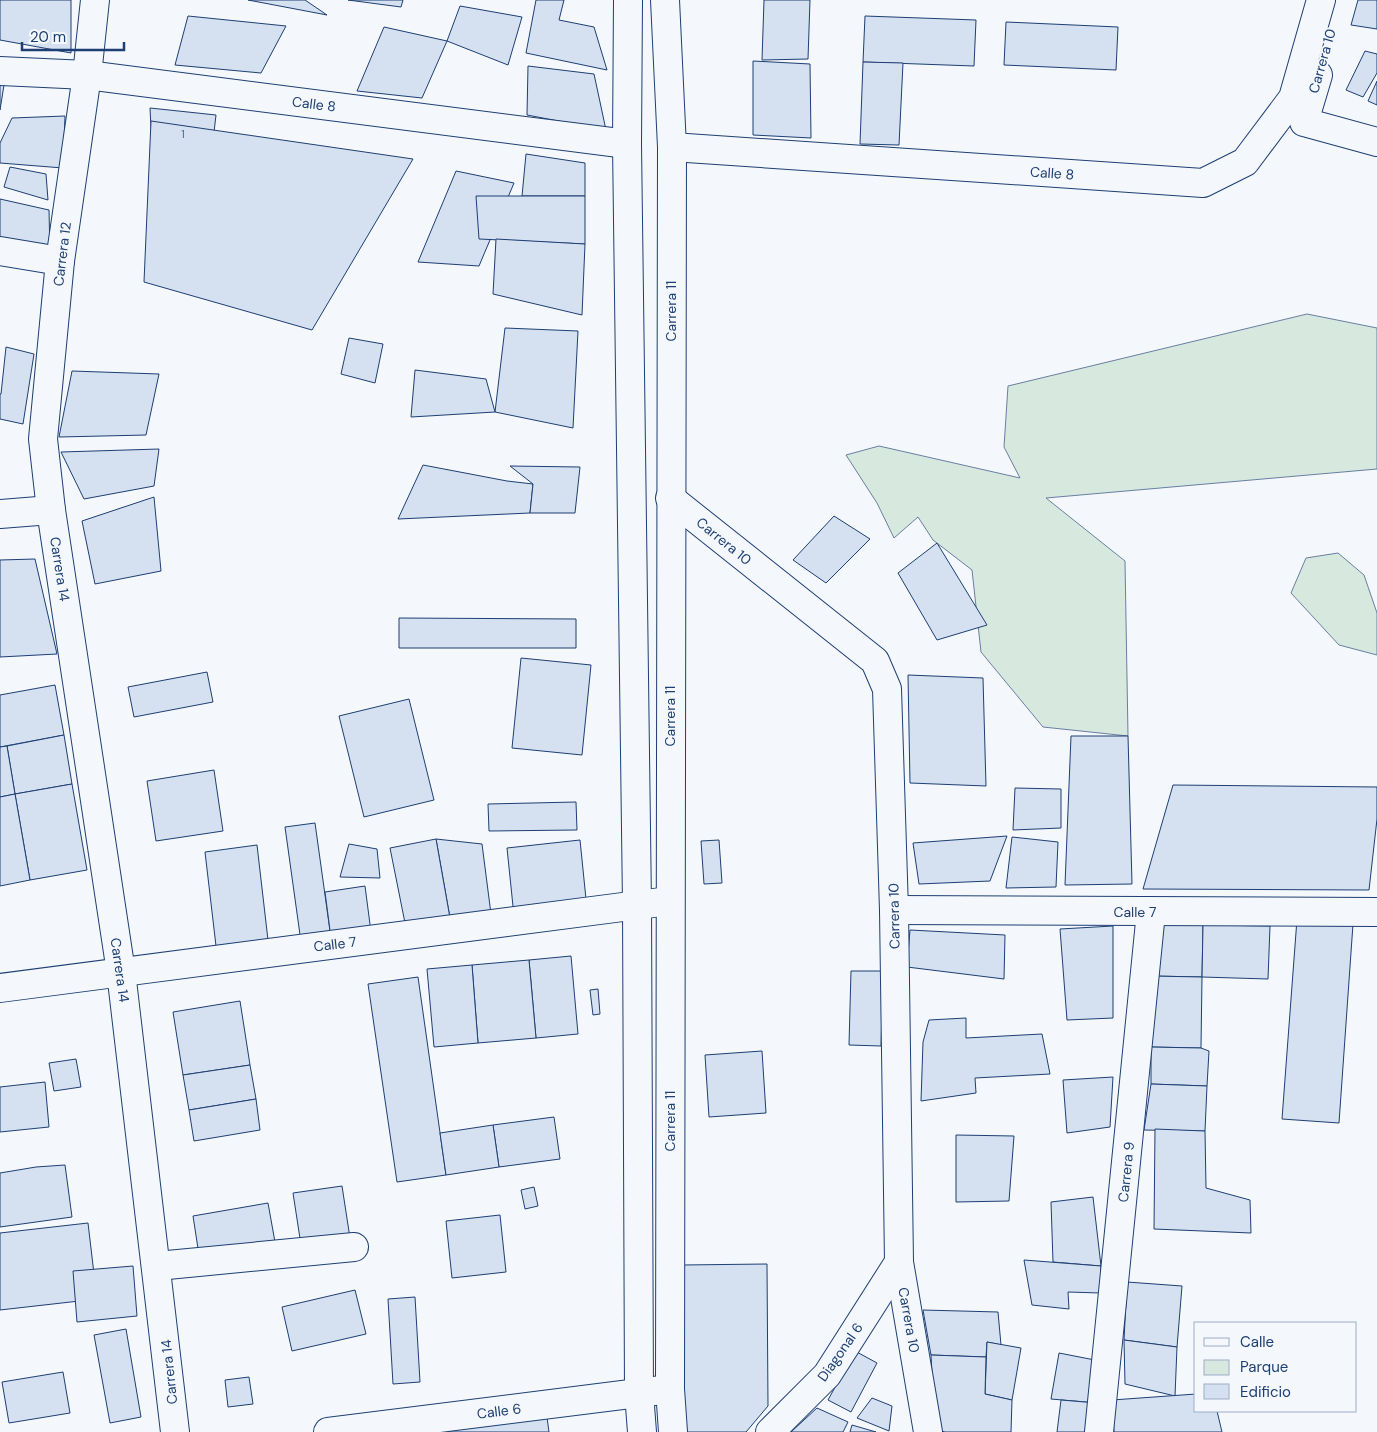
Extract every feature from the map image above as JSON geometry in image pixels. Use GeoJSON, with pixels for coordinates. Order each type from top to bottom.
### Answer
{"type":"FeatureCollection","features":[{"type":"Feature","properties":{"kind":"street","name":"Carrera 12"},"geometry":{"type":"LineString","coordinates":[[51,510],[43,439],[60,261],[87,76],[95,0]]}},
{"type":"Feature","properties":{"kind":"street"},"geometry":{"type":"LineString","coordinates":[[628,0],[627,144],[637,905],[639,1393],[642,1432]]}},
{"type":"Feature","properties":{"kind":"street","name":"Carrera 11"},"geometry":{"type":"LineString","coordinates":[[665,0],[672,147],[669,901],[670,1389],[673,1432]]}},
{"type":"Feature","properties":{"kind":"street","name":"Calle 8"},"geometry":{"type":"LineString","coordinates":[[672,147],[1203,183],[1245,162],[1293,98],[1322,0]]}},
{"type":"Feature","properties":{"kind":"street","name":"Carrera 10"},"geometry":{"type":"LineString","coordinates":[[1339,0],[1304,122],[1377,142]]}},
{"type":"Feature","properties":{"kind":"street","name":"Calle 8"},"geometry":{"type":"LineString","coordinates":[[0,71],[87,76],[627,144]]}},
{"type":"Feature","properties":{"kind":"street"},"geometry":{"type":"LineString","coordinates":[[0,251],[60,261]]}},
{"type":"Feature","properties":{"kind":"street","name":"Carrera 10"},"geometry":{"type":"LineString","coordinates":[[670,498],[875,662],[887,689],[894,910],[899,1262],[928,1432]]}},
{"type":"Feature","properties":{"kind":"street"},"geometry":{"type":"LineString","coordinates":[[0,514],[51,510]]}},
{"type":"Feature","properties":{"kind":"street","name":"Carrera 14"},"geometry":{"type":"LineString","coordinates":[[51,510],[121,972],[175,1432]]}},
{"type":"Feature","properties":{"kind":"street","name":"Calle 7"},"geometry":{"type":"LineString","coordinates":[[0,988],[669,901]]}},
{"type":"Feature","properties":{"kind":"street","name":"Calle 7"},"geometry":{"type":"LineString","coordinates":[[894,910],[1377,912]]}},
{"type":"Feature","properties":{"kind":"street","name":"Carrera 9"},"geometry":{"type":"LineString","coordinates":[[1099,1432],[1152,912]]}},
{"type":"Feature","properties":{"kind":"street"},"geometry":{"type":"LineString","coordinates":[[157,1266],[354,1247]]}},
{"type":"Feature","properties":{"kind":"street","name":"Diagonal 6"},"geometry":{"type":"LineString","coordinates":[[770,1432],[828,1375],[899,1262]]}},
{"type":"Feature","properties":{"kind":"street","name":"Calle 6"},"geometry":{"type":"LineString","coordinates":[[328,1432],[670,1389]]}},
{"type":"Feature","properties":{"kind":"green space"},"geometry":{"type":"Polygon","coordinates":[[[1307,314],[1377,328],[1377,469],[1046,498],[1125,561],[1128,736],[1043,727],[981,652],[972,570],[933,540],[918,517],[894,538],[877,503],[846,455],[879,446],[1020,478],[1004,447],[1008,386],[1307,314]]]}},
{"type":"Feature","properties":{"kind":"green space"},"geometry":{"type":"Polygon","coordinates":[[[1338,553],[1364,575],[1377,613],[1377,655],[1339,645],[1291,593],[1306,558],[1338,553]]]}},
{"type":"Feature","properties":{"kind":"building"},"geometry":{"type":"Polygon","coordinates":[[[0,0],[71,0],[71,53],[0,40],[0,0]]]}},
{"type":"Feature","properties":{"kind":"building"},"geometry":{"type":"Polygon","coordinates":[[[248,0],[305,0],[327,15],[248,0]]]}},
{"type":"Feature","properties":{"kind":"building"},"geometry":{"type":"Polygon","coordinates":[[[348,0],[403,0],[401,7],[348,0]]]}},
{"type":"Feature","properties":{"kind":"building"},"geometry":{"type":"Polygon","coordinates":[[[536,0],[564,0],[559,20],[594,27],[607,70],[526,53],[536,0]]]}},
{"type":"Feature","properties":{"kind":"building"},"geometry":{"type":"Polygon","coordinates":[[[764,0],[810,0],[808,59],[762,60],[764,0]]]}},
{"type":"Feature","properties":{"kind":"building"},"geometry":{"type":"Polygon","coordinates":[[[1358,0],[1377,0],[1377,29],[1351,25],[1358,0]]]}},
{"type":"Feature","properties":{"kind":"building"},"geometry":{"type":"Polygon","coordinates":[[[460,6],[522,17],[508,65],[447,41],[460,6]]]}},
{"type":"Feature","properties":{"kind":"building"},"geometry":{"type":"Polygon","coordinates":[[[188,16],[286,26],[261,73],[175,65],[188,16]]]}},
{"type":"Feature","properties":{"kind":"building"},"geometry":{"type":"Polygon","coordinates":[[[865,16],[976,20],[974,66],[863,62],[865,16]]]}},
{"type":"Feature","properties":{"kind":"building"},"geometry":{"type":"Polygon","coordinates":[[[1006,22],[1118,27],[1116,70],[1004,65],[1006,22]]]}},
{"type":"Feature","properties":{"kind":"building"},"geometry":{"type":"Polygon","coordinates":[[[384,27],[447,41],[422,98],[357,91],[384,27]]]}},
{"type":"Feature","properties":{"kind":"building"},"geometry":{"type":"Polygon","coordinates":[[[1365,51],[1377,54],[1377,73],[1363,97],[1346,90],[1365,51]]]}},
{"type":"Feature","properties":{"kind":"building"},"geometry":{"type":"Polygon","coordinates":[[[753,61],[810,64],[811,138],[753,135],[753,61]]]}},
{"type":"Feature","properties":{"kind":"building"},"geometry":{"type":"Polygon","coordinates":[[[863,62],[903,63],[899,145],[860,144],[863,62]]]}},
{"type":"Feature","properties":{"kind":"building"},"geometry":{"type":"Polygon","coordinates":[[[528,66],[594,74],[606,130],[527,115],[528,66]]]}},
{"type":"Feature","properties":{"kind":"building"},"geometry":{"type":"Polygon","coordinates":[[[1377,81],[1377,105],[1368,101],[1377,81]]]}},
{"type":"Feature","properties":{"kind":"building"},"geometry":{"type":"Polygon","coordinates":[[[0,84],[4,85],[0,110],[0,84]]]}},
{"type":"Feature","properties":{"kind":"building"},"geometry":{"type":"Polygon","coordinates":[[[150,108],[216,115],[211,158],[152,148],[150,108]]]}},
{"type":"Feature","properties":{"kind":"building"},"geometry":{"type":"Polygon","coordinates":[[[65,116],[63,168],[0,163],[0,143],[12,118],[65,116]]]}},
{"type":"Feature","properties":{"kind":"building"},"geometry":{"type":"Polygon","coordinates":[[[151,121],[413,159],[312,330],[144,282],[151,121]]]}},
{"type":"Feature","properties":{"kind":"building"},"geometry":{"type":"Polygon","coordinates":[[[526,154],[585,163],[585,196],[522,196],[526,154]]]}},
{"type":"Feature","properties":{"kind":"building"},"geometry":{"type":"Polygon","coordinates":[[[10,167],[46,174],[48,200],[4,187],[10,167]]]}},
{"type":"Feature","properties":{"kind":"building"},"geometry":{"type":"Polygon","coordinates":[[[456,171],[514,183],[479,266],[418,262],[456,171]]]}},
{"type":"Feature","properties":{"kind":"building"},"geometry":{"type":"Polygon","coordinates":[[[476,196],[585,196],[585,244],[479,239],[476,196]]]}},
{"type":"Feature","properties":{"kind":"building"},"geometry":{"type":"Polygon","coordinates":[[[0,199],[49,210],[50,254],[0,243],[0,199]]]}},
{"type":"Feature","properties":{"kind":"building"},"geometry":{"type":"Polygon","coordinates":[[[496,239],[585,244],[582,315],[493,294],[496,239]]]}},
{"type":"Feature","properties":{"kind":"building"},"geometry":{"type":"Polygon","coordinates":[[[505,328],[578,331],[573,428],[495,412],[505,328]]]}},
{"type":"Feature","properties":{"kind":"building"},"geometry":{"type":"Polygon","coordinates":[[[349,338],[383,344],[375,383],[341,374],[349,338]]]}},
{"type":"Feature","properties":{"kind":"building"},"geometry":{"type":"Polygon","coordinates":[[[6,347],[34,354],[23,424],[0,419],[0,394],[6,347]]]}},
{"type":"Feature","properties":{"kind":"building"},"geometry":{"type":"Polygon","coordinates":[[[415,370],[486,379],[495,412],[411,417],[415,370]]]}},
{"type":"Feature","properties":{"kind":"building"},"geometry":{"type":"Polygon","coordinates":[[[72,371],[159,374],[146,435],[59,437],[72,371]]]}},
{"type":"Feature","properties":{"kind":"building"},"geometry":{"type":"Polygon","coordinates":[[[159,449],[154,486],[84,499],[61,452],[159,449]]]}},
{"type":"Feature","properties":{"kind":"building"},"geometry":{"type":"Polygon","coordinates":[[[423,465],[533,484],[530,513],[398,519],[423,465]]]}},
{"type":"Feature","properties":{"kind":"building"},"geometry":{"type":"Polygon","coordinates":[[[510,466],[580,467],[575,513],[530,513],[533,484],[510,466]]]}},
{"type":"Feature","properties":{"kind":"building"},"geometry":{"type":"Polygon","coordinates":[[[154,497],[161,571],[95,584],[82,521],[154,497]]]}},
{"type":"Feature","properties":{"kind":"building"},"geometry":{"type":"Polygon","coordinates":[[[834,516],[870,539],[826,583],[793,560],[834,516]]]}},
{"type":"Feature","properties":{"kind":"building"},"geometry":{"type":"Polygon","coordinates":[[[937,543],[987,625],[937,640],[898,573],[937,543]]]}},
{"type":"Feature","properties":{"kind":"building"},"geometry":{"type":"Polygon","coordinates":[[[35,559],[57,654],[0,657],[0,560],[35,559]]]}},
{"type":"Feature","properties":{"kind":"building"},"geometry":{"type":"Polygon","coordinates":[[[399,618],[576,619],[576,648],[399,648],[399,618]]]}},
{"type":"Feature","properties":{"kind":"building"},"geometry":{"type":"Polygon","coordinates":[[[521,658],[591,665],[582,755],[512,748],[521,658]]]}},
{"type":"Feature","properties":{"kind":"building"},"geometry":{"type":"Polygon","coordinates":[[[207,672],[213,702],[134,717],[128,687],[207,672]]]}},
{"type":"Feature","properties":{"kind":"building"},"geometry":{"type":"Polygon","coordinates":[[[908,675],[983,678],[986,786],[910,783],[908,675]]]}},
{"type":"Feature","properties":{"kind":"building"},"geometry":{"type":"Polygon","coordinates":[[[55,685],[64,735],[0,747],[0,695],[55,685]]]}},
{"type":"Feature","properties":{"kind":"building"},"geometry":{"type":"Polygon","coordinates":[[[409,699],[434,800],[364,817],[339,716],[409,699]]]}},
{"type":"Feature","properties":{"kind":"building"},"geometry":{"type":"Polygon","coordinates":[[[64,735],[72,784],[15,794],[7,746],[64,735]]]}},
{"type":"Feature","properties":{"kind":"building"},"geometry":{"type":"Polygon","coordinates":[[[1071,736],[1128,736],[1132,884],[1065,885],[1071,736]]]}},
{"type":"Feature","properties":{"kind":"building"},"geometry":{"type":"Polygon","coordinates":[[[7,746],[15,794],[0,797],[0,747],[7,746]]]}},
{"type":"Feature","properties":{"kind":"building"},"geometry":{"type":"Polygon","coordinates":[[[214,770],[223,831],[156,841],[147,781],[214,770]]]}},
{"type":"Feature","properties":{"kind":"building"},"geometry":{"type":"Polygon","coordinates":[[[72,784],[87,870],[30,880],[15,794],[72,784]]]}},
{"type":"Feature","properties":{"kind":"building"},"geometry":{"type":"Polygon","coordinates":[[[1173,785],[1377,787],[1377,819],[1369,890],[1143,889],[1173,785]]]}},
{"type":"Feature","properties":{"kind":"building"},"geometry":{"type":"Polygon","coordinates":[[[1015,788],[1061,789],[1061,828],[1013,830],[1015,788]]]}},
{"type":"Feature","properties":{"kind":"building"},"geometry":{"type":"Polygon","coordinates":[[[15,794],[30,880],[0,886],[0,797],[15,794]]]}},
{"type":"Feature","properties":{"kind":"building"},"geometry":{"type":"Polygon","coordinates":[[[576,802],[577,830],[489,831],[488,804],[576,802]]]}},
{"type":"Feature","properties":{"kind":"building"},"geometry":{"type":"Polygon","coordinates":[[[315,823],[331,938],[301,942],[285,827],[315,823]]]}},
{"type":"Feature","properties":{"kind":"building"},"geometry":{"type":"Polygon","coordinates":[[[1007,836],[990,881],[919,884],[913,843],[1007,836]]]}},
{"type":"Feature","properties":{"kind":"building"},"geometry":{"type":"Polygon","coordinates":[[[1012,837],[1058,842],[1056,887],[1006,888],[1012,837]]]}},
{"type":"Feature","properties":{"kind":"building"},"geometry":{"type":"Polygon","coordinates":[[[436,839],[482,844],[491,914],[450,918],[436,839]]]}},
{"type":"Feature","properties":{"kind":"building"},"geometry":{"type":"Polygon","coordinates":[[[436,839],[450,918],[405,923],[390,848],[436,839]]]}},
{"type":"Feature","properties":{"kind":"building"},"geometry":{"type":"Polygon","coordinates":[[[580,840],[587,909],[514,916],[507,848],[580,840]]]}},
{"type":"Feature","properties":{"kind":"building"},"geometry":{"type":"Polygon","coordinates":[[[719,840],[722,883],[704,884],[701,841],[719,840]]]}},
{"type":"Feature","properties":{"kind":"building"},"geometry":{"type":"Polygon","coordinates":[[[349,844],[377,849],[380,878],[340,877],[349,844]]]}},
{"type":"Feature","properties":{"kind":"building"},"geometry":{"type":"Polygon","coordinates":[[[257,845],[268,940],[216,946],[205,852],[257,845]]]}},
{"type":"Feature","properties":{"kind":"building"},"geometry":{"type":"Polygon","coordinates":[[[365,886],[371,932],[331,938],[325,892],[365,886]]]}},
{"type":"Feature","properties":{"kind":"building"},"geometry":{"type":"Polygon","coordinates":[[[1297,919],[1353,924],[1339,1123],[1282,1119],[1297,919]]]}},
{"type":"Feature","properties":{"kind":"building"},"geometry":{"type":"Polygon","coordinates":[[[1154,923],[1203,925],[1202,977],[1152,976],[1154,923]]]}},
{"type":"Feature","properties":{"kind":"building"},"geometry":{"type":"Polygon","coordinates":[[[1203,925],[1270,926],[1268,979],[1202,977],[1203,925]]]}},
{"type":"Feature","properties":{"kind":"building"},"geometry":{"type":"Polygon","coordinates":[[[1113,926],[1113,1018],[1067,1020],[1060,929],[1113,926]]]}},
{"type":"Feature","properties":{"kind":"building"},"geometry":{"type":"Polygon","coordinates":[[[910,930],[1005,935],[1004,979],[907,967],[910,930]]]}},
{"type":"Feature","properties":{"kind":"building"},"geometry":{"type":"Polygon","coordinates":[[[571,956],[578,1034],[536,1038],[529,960],[571,956]]]}},
{"type":"Feature","properties":{"kind":"building"},"geometry":{"type":"Polygon","coordinates":[[[529,960],[536,1038],[478,1043],[472,965],[529,960]]]}},
{"type":"Feature","properties":{"kind":"building"},"geometry":{"type":"Polygon","coordinates":[[[472,965],[478,1043],[434,1047],[427,969],[472,965]]]}},
{"type":"Feature","properties":{"kind":"building"},"geometry":{"type":"Polygon","coordinates":[[[851,971],[883,971],[881,1046],[849,1045],[851,971]]]}},
{"type":"Feature","properties":{"kind":"building"},"geometry":{"type":"Polygon","coordinates":[[[1152,976],[1202,977],[1201,1048],[1151,1047],[1152,976]]]}},
{"type":"Feature","properties":{"kind":"building"},"geometry":{"type":"Polygon","coordinates":[[[418,977],[446,1175],[397,1182],[368,984],[418,977]]]}},
{"type":"Feature","properties":{"kind":"building"},"geometry":{"type":"Polygon","coordinates":[[[598,989],[600,1014],[593,1015],[590,990],[598,989]]]}},
{"type":"Feature","properties":{"kind":"building"},"geometry":{"type":"Polygon","coordinates":[[[240,1001],[250,1065],[183,1075],[173,1012],[240,1001]]]}},
{"type":"Feature","properties":{"kind":"building"},"geometry":{"type":"Polygon","coordinates":[[[966,1018],[966,1038],[1042,1034],[1050,1074],[975,1078],[976,1093],[921,1101],[923,1042],[929,1020],[966,1018]]]}},
{"type":"Feature","properties":{"kind":"building"},"geometry":{"type":"Polygon","coordinates":[[[1151,1047],[1201,1048],[1209,1051],[1207,1086],[1151,1084],[1151,1047]]]}},
{"type":"Feature","properties":{"kind":"building"},"geometry":{"type":"Polygon","coordinates":[[[762,1051],[766,1113],[709,1117],[705,1055],[762,1051]]]}},
{"type":"Feature","properties":{"kind":"building"},"geometry":{"type":"Polygon","coordinates":[[[76,1059],[81,1087],[54,1091],[49,1063],[76,1059]]]}},
{"type":"Feature","properties":{"kind":"building"},"geometry":{"type":"Polygon","coordinates":[[[250,1065],[256,1099],[189,1110],[183,1075],[250,1065]]]}},
{"type":"Feature","properties":{"kind":"building"},"geometry":{"type":"Polygon","coordinates":[[[1113,1077],[1110,1127],[1067,1133],[1063,1080],[1113,1077]]]}},
{"type":"Feature","properties":{"kind":"building"},"geometry":{"type":"Polygon","coordinates":[[[45,1082],[49,1127],[0,1132],[0,1087],[45,1082]]]}},
{"type":"Feature","properties":{"kind":"building"},"geometry":{"type":"Polygon","coordinates":[[[1151,1084],[1207,1086],[1205,1131],[1144,1130],[1151,1084]]]}},
{"type":"Feature","properties":{"kind":"building"},"geometry":{"type":"Polygon","coordinates":[[[256,1099],[260,1130],[194,1141],[189,1110],[256,1099]]]}},
{"type":"Feature","properties":{"kind":"building"},"geometry":{"type":"Polygon","coordinates":[[[554,1117],[560,1159],[499,1167],[493,1125],[554,1117]]]}},
{"type":"Feature","properties":{"kind":"building"},"geometry":{"type":"Polygon","coordinates":[[[493,1125],[499,1167],[446,1175],[440,1133],[493,1125]]]}},
{"type":"Feature","properties":{"kind":"building"},"geometry":{"type":"Polygon","coordinates":[[[1155,1129],[1205,1131],[1206,1188],[1250,1200],[1251,1233],[1154,1229],[1155,1129]]]}},
{"type":"Feature","properties":{"kind":"building"},"geometry":{"type":"Polygon","coordinates":[[[956,1135],[1014,1136],[1009,1201],[956,1202],[956,1135]]]}},
{"type":"Feature","properties":{"kind":"building"},"geometry":{"type":"Polygon","coordinates":[[[65,1165],[72,1217],[0,1227],[0,1173],[36,1167],[65,1165]]]}},
{"type":"Feature","properties":{"kind":"building"},"geometry":{"type":"Polygon","coordinates":[[[342,1186],[350,1238],[301,1245],[293,1193],[342,1186]]]}},
{"type":"Feature","properties":{"kind":"building"},"geometry":{"type":"Polygon","coordinates":[[[534,1187],[538,1206],[525,1209],[521,1190],[534,1187]]]}},
{"type":"Feature","properties":{"kind":"building"},"geometry":{"type":"Polygon","coordinates":[[[1093,1197],[1101,1266],[1053,1262],[1051,1202],[1093,1197]]]}},
{"type":"Feature","properties":{"kind":"building"},"geometry":{"type":"Polygon","coordinates":[[[268,1203],[275,1242],[199,1255],[193,1216],[268,1203]]]}},
{"type":"Feature","properties":{"kind":"building"},"geometry":{"type":"Polygon","coordinates":[[[500,1215],[506,1272],[452,1278],[446,1221],[500,1215]]]}},
{"type":"Feature","properties":{"kind":"building"},"geometry":{"type":"Polygon","coordinates":[[[88,1223],[97,1299],[0,1310],[0,1233],[88,1223]]]}},
{"type":"Feature","properties":{"kind":"building"},"geometry":{"type":"Polygon","coordinates":[[[1024,1260],[1101,1266],[1100,1293],[1068,1292],[1069,1309],[1032,1305],[1024,1260]]]}},
{"type":"Feature","properties":{"kind":"building"},"geometry":{"type":"Polygon","coordinates":[[[767,1264],[768,1406],[746,1432],[682,1432],[682,1265],[767,1264]]]}},
{"type":"Feature","properties":{"kind":"building"},"geometry":{"type":"Polygon","coordinates":[[[133,1266],[137,1316],[77,1322],[73,1271],[133,1266]]]}},
{"type":"Feature","properties":{"kind":"building"},"geometry":{"type":"Polygon","coordinates":[[[1127,1282],[1182,1286],[1177,1347],[1124,1340],[1127,1282]]]}},
{"type":"Feature","properties":{"kind":"building"},"geometry":{"type":"Polygon","coordinates":[[[355,1290],[366,1334],[292,1351],[282,1307],[355,1290]]]}},
{"type":"Feature","properties":{"kind":"building"},"geometry":{"type":"Polygon","coordinates":[[[415,1297],[420,1382],[393,1384],[388,1299],[415,1297]]]}},
{"type":"Feature","properties":{"kind":"building"},"geometry":{"type":"Polygon","coordinates":[[[923,1310],[998,1312],[1001,1345],[987,1342],[986,1357],[931,1355],[923,1310]]]}},
{"type":"Feature","properties":{"kind":"building"},"geometry":{"type":"Polygon","coordinates":[[[126,1329],[141,1417],[110,1423],[94,1335],[126,1329]]]}},
{"type":"Feature","properties":{"kind":"building"},"geometry":{"type":"Polygon","coordinates":[[[1124,1340],[1177,1347],[1175,1396],[1125,1384],[1124,1340]]]}},
{"type":"Feature","properties":{"kind":"building"},"geometry":{"type":"Polygon","coordinates":[[[987,1342],[1021,1348],[1012,1400],[985,1394],[987,1342]]]}},
{"type":"Feature","properties":{"kind":"building"},"geometry":{"type":"Polygon","coordinates":[[[855,1351],[877,1363],[851,1412],[828,1400],[855,1351]]]}},
{"type":"Feature","properties":{"kind":"building"},"geometry":{"type":"Polygon","coordinates":[[[1059,1353],[1100,1361],[1097,1403],[1051,1399],[1059,1353]]]}},
{"type":"Feature","properties":{"kind":"building"},"geometry":{"type":"Polygon","coordinates":[[[931,1355],[986,1357],[985,1394],[1012,1400],[1011,1432],[945,1432],[935,1429],[931,1355]]]}},
{"type":"Feature","properties":{"kind":"building"},"geometry":{"type":"Polygon","coordinates":[[[63,1372],[70,1413],[9,1423],[2,1382],[63,1372]]]}},
{"type":"Feature","properties":{"kind":"building"},"geometry":{"type":"Polygon","coordinates":[[[249,1377],[253,1404],[228,1407],[225,1380],[249,1377]]]}},
{"type":"Feature","properties":{"kind":"building"},"geometry":{"type":"Polygon","coordinates":[[[1194,1394],[1194,1412],[1217,1412],[1222,1432],[1114,1432],[1112,1400],[1194,1394]]]}},
{"type":"Feature","properties":{"kind":"building"},"geometry":{"type":"Polygon","coordinates":[[[872,1398],[892,1406],[889,1431],[857,1418],[872,1398]]]}},
{"type":"Feature","properties":{"kind":"building"},"geometry":{"type":"Polygon","coordinates":[[[1061,1400],[1097,1403],[1092,1432],[1057,1432],[1061,1400]]]}},
{"type":"Feature","properties":{"kind":"building"},"geometry":{"type":"Polygon","coordinates":[[[817,1408],[848,1422],[843,1432],[791,1432],[817,1408]]]}},
{"type":"Feature","properties":{"kind":"building"},"geometry":{"type":"Polygon","coordinates":[[[546,1410],[549,1432],[414,1432],[546,1410]]]}},
{"type":"Feature","properties":{"kind":"building"},"geometry":{"type":"Polygon","coordinates":[[[852,1425],[876,1432],[850,1432],[852,1425]]]}}]}
